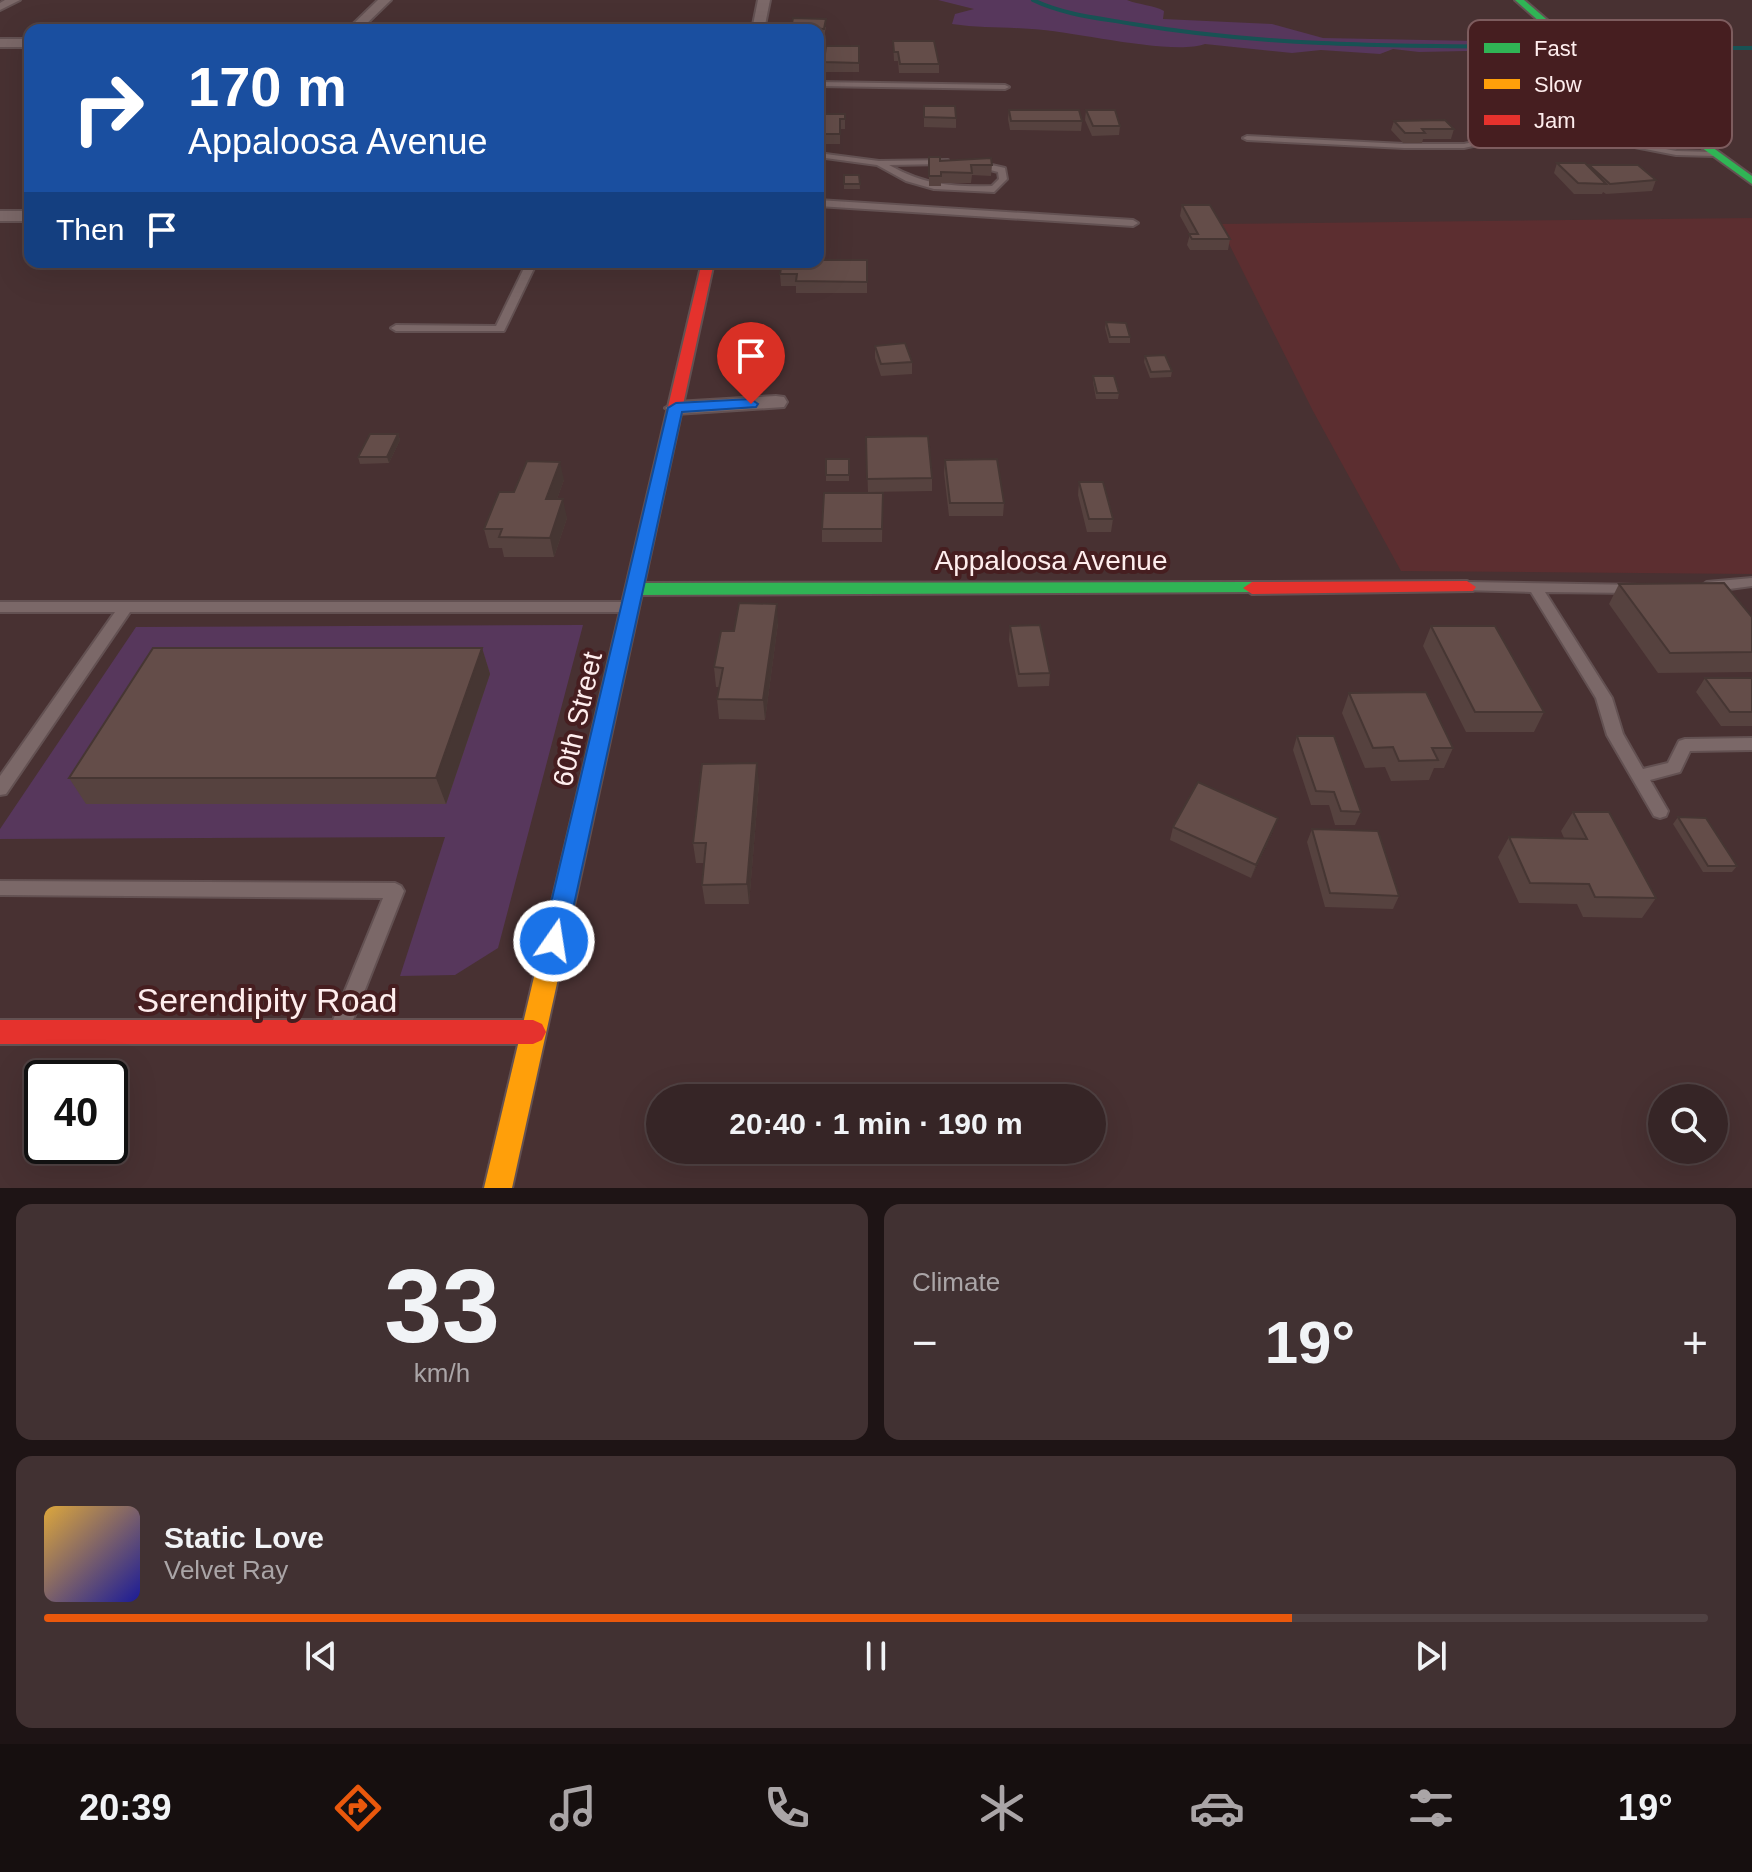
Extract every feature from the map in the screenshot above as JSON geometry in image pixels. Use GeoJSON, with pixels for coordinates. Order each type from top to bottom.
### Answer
{"type":"FeatureCollection","features":[{"type":"Feature","properties":{"kind":"street"},"geometry":{"type":"LineString","coordinates":[[0,7],[14,0]]}},
{"type":"Feature","properties":{"kind":"street"},"geometry":{"type":"LineString","coordinates":[[359,24],[385,0]]}},
{"type":"Feature","properties":{"kind":"street"},"geometry":{"type":"LineString","coordinates":[[759,24],[764,0]]}},
{"type":"Feature","properties":{"kind":"street"},"geometry":{"type":"LineString","coordinates":[[1519,0],[1542,20]]}},
{"type":"Feature","properties":{"kind":"street"},"geometry":{"type":"LineString","coordinates":[[0,43],[24,43]]}},
{"type":"Feature","properties":{"kind":"street"},"geometry":{"type":"LineString","coordinates":[[1708,148],[1752,180]]}},
{"type":"Feature","properties":{"kind":"street"},"geometry":{"type":"LineString","coordinates":[[0,216],[24,216]]}},
{"type":"Feature","properties":{"kind":"street","name":"60th Street"},"geometry":{"type":"LineString","coordinates":[[498,1188],[707,268]]}},
{"type":"Feature","properties":{"kind":"street"},"geometry":{"type":"LineString","coordinates":[[676,408],[776,402]]}},
{"type":"Feature","properties":{"kind":"street","name":"Appaloosa Avenue"},"geometry":{"type":"LineString","coordinates":[[633,598],[1467,587]]}},
{"type":"Feature","properties":{"kind":"street","name":"Serendipity Road"},"geometry":{"type":"LineString","coordinates":[[0,1032],[533,1032]]}},
{"type":"Feature","properties":{"kind":"lane"},"geometry":{"type":"LineString","coordinates":[[824,84],[1005,87]]}},
{"type":"Feature","properties":{"kind":"lane"},"geometry":{"type":"LineString","coordinates":[[1247,138],[1404,146],[1468,145]]}},
{"type":"Feature","properties":{"kind":"lane"},"geometry":{"type":"LineString","coordinates":[[1650,148],[1676,153],[1716,154]]}},
{"type":"Feature","properties":{"kind":"lane"},"geometry":{"type":"LineString","coordinates":[[824,156],[879,163],[953,162]]}},
{"type":"Feature","properties":{"kind":"lane"},"geometry":{"type":"LineString","coordinates":[[879,163],[918,185],[933,188],[994,189],[1003,179],[1002,170],[987,164],[965,163]]}},
{"type":"Feature","properties":{"kind":"lane"},"geometry":{"type":"LineString","coordinates":[[824,203],[1133,223]]}},
{"type":"Feature","properties":{"kind":"lane"},"geometry":{"type":"LineString","coordinates":[[396,328],[500,329],[529,268]]}},
{"type":"Feature","properties":{"kind":"lane"},"geometry":{"type":"LineString","coordinates":[[1696,587],[1752,582]]}},
{"type":"Feature","properties":{"kind":"lane"},"geometry":{"type":"LineString","coordinates":[[1467,587],[1648,588]]}},
{"type":"Feature","properties":{"kind":"lane"},"geometry":{"type":"LineString","coordinates":[[1536,588],[1604,698],[1615,735],[1660,811]]}},
{"type":"Feature","properties":{"kind":"lane"},"geometry":{"type":"LineString","coordinates":[[0,607],[633,598]]}},
{"type":"Feature","properties":{"kind":"lane"},"geometry":{"type":"LineString","coordinates":[[0,789],[126,607]]}},
{"type":"Feature","properties":{"kind":"lane"},"geometry":{"type":"LineString","coordinates":[[1639,776],[1674,768],[1685,745],[1752,744]]}},
{"type":"Feature","properties":{"kind":"lane"},"geometry":{"type":"LineString","coordinates":[[0,888],[395,891],[338,1032]]}},
{"type":"Feature","properties":{"kind":"shaded area"},"geometry":{"type":"Polygon","coordinates":[[[938,0],[1127,0],[1164,11],[1163,19],[1272,24],[1323,38],[1468,41],[1468,51],[1393,49],[1380,54],[1321,50],[1292,53],[1205,44],[1170,47],[1022,28],[952,24],[955,14],[974,9],[938,0]]]}},
{"type":"Feature","properties":{"kind":"shaded area"},"geometry":{"type":"Polygon","coordinates":[[[1752,218],[1752,574],[1401,571],[1313,411],[1219,224],[1752,218]]]}},
{"type":"Feature","properties":{"kind":"shaded area"},"geometry":{"type":"Polygon","coordinates":[[[583,625],[498,948],[455,975],[400,976],[445,837],[0,839],[0,829],[136,627],[583,625]]]}},
{"type":"Feature","properties":{"kind":"building"},"geometry":{"type":"Polygon","coordinates":[[[793,18],[826,19],[824,29],[824,24],[792,24],[793,18]]]}},
{"type":"Feature","properties":{"kind":"building"},"geometry":{"type":"Polygon","coordinates":[[[893,41],[934,41],[939,64],[900,64],[893,41]]]}},
{"type":"Feature","properties":{"kind":"building"},"geometry":{"type":"Polygon","coordinates":[[[826,46],[859,46],[859,63],[824,62],[826,46]]]}},
{"type":"Feature","properties":{"kind":"building"},"geometry":{"type":"Polygon","coordinates":[[[924,106],[955,106],[956,118],[924,117],[924,106]]]}},
{"type":"Feature","properties":{"kind":"building"},"geometry":{"type":"Polygon","coordinates":[[[1009,110],[1079,110],[1082,121],[1011,121],[1009,110]]]}},
{"type":"Feature","properties":{"kind":"building"},"geometry":{"type":"Polygon","coordinates":[[[1086,110],[1115,110],[1120,126],[1093,126],[1086,110]]]}},
{"type":"Feature","properties":{"kind":"building"},"geometry":{"type":"Polygon","coordinates":[[[824,114],[845,114],[845,119],[840,119],[840,134],[824,134],[824,114]]]}},
{"type":"Feature","properties":{"kind":"building"},"geometry":{"type":"Polygon","coordinates":[[[1445,120],[1454,129],[1422,129],[1425,133],[1405,133],[1394,121],[1445,120]]]}},
{"type":"Feature","properties":{"kind":"building"},"geometry":{"type":"Polygon","coordinates":[[[929,157],[940,157],[940,161],[991,158],[992,165],[971,165],[972,173],[941,172],[941,176],[929,176],[929,157]]]}},
{"type":"Feature","properties":{"kind":"building"},"geometry":{"type":"Polygon","coordinates":[[[1557,163],[1585,163],[1606,184],[1578,183],[1557,163]]]}},
{"type":"Feature","properties":{"kind":"building"},"geometry":{"type":"Polygon","coordinates":[[[1589,165],[1638,165],[1656,180],[1610,184],[1589,165]]]}},
{"type":"Feature","properties":{"kind":"building"},"geometry":{"type":"Polygon","coordinates":[[[844,175],[859,175],[860,184],[844,184],[844,175]]]}},
{"type":"Feature","properties":{"kind":"building"},"geometry":{"type":"Polygon","coordinates":[[[1182,205],[1210,205],[1230,239],[1192,239],[1189,234],[1198,234],[1182,205]]]}},
{"type":"Feature","properties":{"kind":"building"},"geometry":{"type":"Polygon","coordinates":[[[824,260],[867,260],[867,282],[796,281],[797,274],[780,274],[781,268],[824,268],[824,260]]]}},
{"type":"Feature","properties":{"kind":"building"},"geometry":{"type":"Polygon","coordinates":[[[1106,322],[1126,323],[1130,337],[1110,337],[1106,322]]]}},
{"type":"Feature","properties":{"kind":"building"},"geometry":{"type":"Polygon","coordinates":[[[905,343],[912,362],[881,364],[875,346],[905,343]]]}},
{"type":"Feature","properties":{"kind":"building"},"geometry":{"type":"Polygon","coordinates":[[[1165,355],[1172,371],[1151,372],[1145,356],[1165,355]]]}},
{"type":"Feature","properties":{"kind":"building"},"geometry":{"type":"Polygon","coordinates":[[[1093,376],[1114,376],[1119,393],[1097,393],[1093,376]]]}},
{"type":"Feature","properties":{"kind":"building"},"geometry":{"type":"Polygon","coordinates":[[[370,434],[398,434],[387,457],[358,457],[370,434]]]}},
{"type":"Feature","properties":{"kind":"building"},"geometry":{"type":"Polygon","coordinates":[[[928,436],[932,478],[867,479],[866,437],[928,436]]]}},
{"type":"Feature","properties":{"kind":"building"},"geometry":{"type":"Polygon","coordinates":[[[826,459],[849,459],[849,475],[826,475],[826,459]]]}},
{"type":"Feature","properties":{"kind":"building"},"geometry":{"type":"Polygon","coordinates":[[[997,459],[1004,503],[950,503],[945,460],[997,459]]]}},
{"type":"Feature","properties":{"kind":"building"},"geometry":{"type":"Polygon","coordinates":[[[527,461],[560,462],[546,499],[563,499],[550,538],[499,537],[502,529],[484,529],[499,492],[514,492],[527,461]]]}},
{"type":"Feature","properties":{"kind":"building"},"geometry":{"type":"Polygon","coordinates":[[[1079,482],[1103,482],[1113,519],[1089,519],[1079,482]]]}},
{"type":"Feature","properties":{"kind":"building"},"geometry":{"type":"Polygon","coordinates":[[[824,493],[883,493],[882,529],[822,529],[824,493]]]}},
{"type":"Feature","properties":{"kind":"building"},"geometry":{"type":"Polygon","coordinates":[[[1724,583],[1752,617],[1752,652],[1670,653],[1619,584],[1724,583]]]}},
{"type":"Feature","properties":{"kind":"building"},"geometry":{"type":"Polygon","coordinates":[[[739,603],[777,604],[763,700],[717,699],[723,668],[714,667],[721,631],[734,631],[739,603]]]}},
{"type":"Feature","properties":{"kind":"building"},"geometry":{"type":"Polygon","coordinates":[[[1040,625],[1050,673],[1019,674],[1010,626],[1040,625]]]}},
{"type":"Feature","properties":{"kind":"building"},"geometry":{"type":"Polygon","coordinates":[[[1431,626],[1495,626],[1544,712],[1475,712],[1431,626]]]}},
{"type":"Feature","properties":{"kind":"building"},"geometry":{"type":"Polygon","coordinates":[[[153,648],[482,648],[436,778],[69,778],[153,648]]]}},
{"type":"Feature","properties":{"kind":"building"},"geometry":{"type":"Polygon","coordinates":[[[1705,678],[1752,678],[1752,712],[1730,712],[1705,678]]]}},
{"type":"Feature","properties":{"kind":"building"},"geometry":{"type":"Polygon","coordinates":[[[1426,692],[1453,748],[1432,748],[1438,760],[1399,761],[1393,747],[1373,748],[1349,693],[1426,692]]]}},
{"type":"Feature","properties":{"kind":"building"},"geometry":{"type":"Polygon","coordinates":[[[1297,736],[1334,736],[1361,812],[1341,811],[1334,792],[1316,791],[1297,736]]]}},
{"type":"Feature","properties":{"kind":"building"},"geometry":{"type":"Polygon","coordinates":[[[757,763],[747,884],[702,885],[706,843],[693,843],[702,764],[757,763]]]}},
{"type":"Feature","properties":{"kind":"building"},"geometry":{"type":"Polygon","coordinates":[[[1198,782],[1278,818],[1256,865],[1173,827],[1198,782]]]}},
{"type":"Feature","properties":{"kind":"building"},"geometry":{"type":"Polygon","coordinates":[[[1573,812],[1609,812],[1656,898],[1595,897],[1589,884],[1530,883],[1509,837],[1587,839],[1573,812]]]}},
{"type":"Feature","properties":{"kind":"building"},"geometry":{"type":"Polygon","coordinates":[[[1678,817],[1706,818],[1737,866],[1708,866],[1678,817]]]}},
{"type":"Feature","properties":{"kind":"building"},"geometry":{"type":"Polygon","coordinates":[[[1312,829],[1378,831],[1399,896],[1330,893],[1312,829]]]}},
{"type":"Feature","properties":{"kind":"waterway"},"geometry":{"type":"LineString","coordinates":[[1033,0],[1095,18],[1184,32],[1337,44],[1468,46]]}},
{"type":"Feature","properties":{"kind":"waterway"},"geometry":{"type":"LineString","coordinates":[[1732,48],[1752,48]]}},
{"type":"Feature","properties":{"kind":"traffic: fast"},"geometry":{"type":"LineString","coordinates":[[1519,0],[1542,20]]}},
{"type":"Feature","properties":{"kind":"traffic: fast"},"geometry":{"type":"LineString","coordinates":[[1707,148],[1752,181]]}},
{"type":"Feature","properties":{"kind":"traffic: fast"},"geometry":{"type":"LineString","coordinates":[[635,589],[1252,588]]}},
{"type":"Feature","properties":{"kind":"traffic: slow"},"geometry":{"type":"LineString","coordinates":[[498,1188],[577,842]]}},
{"type":"Feature","properties":{"kind":"traffic: jam"},"geometry":{"type":"LineString","coordinates":[[577,842],[707,268]]}},
{"type":"Feature","properties":{"kind":"traffic: jam"},"geometry":{"type":"LineString","coordinates":[[1252,588],[1467,587]]}},
{"type":"Feature","properties":{"kind":"traffic: jam"},"geometry":{"type":"LineString","coordinates":[[0,1032],[533,1032]]}},
{"type":"Feature","properties":{"kind":"route"},"geometry":{"type":"LineString","coordinates":[[554,941],[676,408],[751,404]]}}]}
